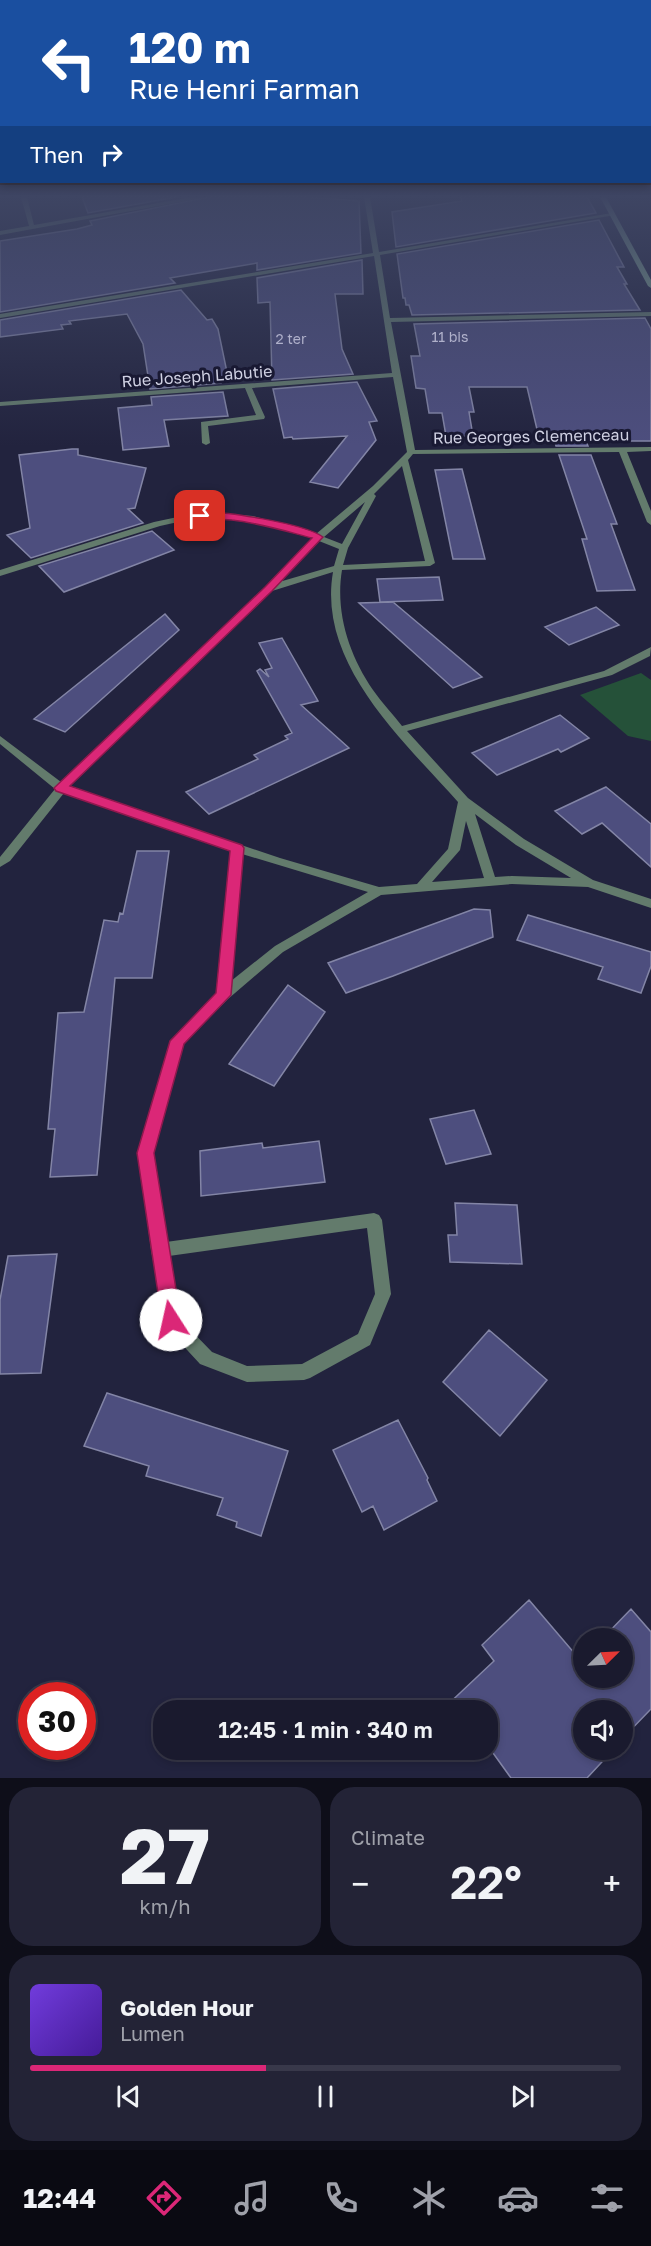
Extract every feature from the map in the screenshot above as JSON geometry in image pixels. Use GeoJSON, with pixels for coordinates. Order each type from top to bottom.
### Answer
{"type":"FeatureCollection","features":[{"type":"Feature","properties":{"kind":"street"},"geometry":{"type":"LineString","coordinates":[[0,316],[216,280]]}},
{"type":"Feature","properties":{"kind":"street"},"geometry":{"type":"LineString","coordinates":[[0,863],[61,788],[268,589],[318,537],[376,488],[411,452],[396,375],[382,280]]}},
{"type":"Feature","properties":{"kind":"street"},"geometry":{"type":"LineString","coordinates":[[387,320],[651,314]]}},
{"type":"Feature","properties":{"kind":"street","name":"Rue Joseph Labutie"},"geometry":{"type":"LineString","coordinates":[[0,404],[396,375]]}},
{"type":"Feature","properties":{"kind":"street"},"geometry":{"type":"LineString","coordinates":[[206,444],[204,424],[261,417],[247,385]]}},
{"type":"Feature","properties":{"kind":"street"},"geometry":{"type":"LineString","coordinates":[[622,449],[651,522]]}},
{"type":"Feature","properties":{"kind":"street","name":"Rue Georges Clemenceau"},"geometry":{"type":"LineString","coordinates":[[411,452],[651,449]]}},
{"type":"Feature","properties":{"kind":"street"},"geometry":{"type":"LineString","coordinates":[[268,589],[336,568],[430,563],[404,460]]}},
{"type":"Feature","properties":{"kind":"street"},"geometry":{"type":"LineString","coordinates":[[376,488],[336,568],[333,597],[342,636],[363,682],[400,730],[464,801],[520,842],[589,883],[651,904]]}},
{"type":"Feature","properties":{"kind":"street"},"geometry":{"type":"LineString","coordinates":[[0,573],[162,523],[200,516],[266,522],[318,537],[344,548]]}},
{"type":"Feature","properties":{"kind":"street"},"geometry":{"type":"LineString","coordinates":[[400,730],[608,673],[651,650]]}},
{"type":"Feature","properties":{"kind":"street"},"geometry":{"type":"LineString","coordinates":[[0,739],[61,788],[237,848],[379,891],[512,880],[589,883]]}},
{"type":"Feature","properties":{"kind":"street"},"geometry":{"type":"LineString","coordinates":[[464,801],[492,882]]}},
{"type":"Feature","properties":{"kind":"street"},"geometry":{"type":"LineString","coordinates":[[420,888],[453,850],[464,801]]}},
{"type":"Feature","properties":{"kind":"street"},"geometry":{"type":"LineString","coordinates":[[224,995],[237,848]]}},
{"type":"Feature","properties":{"kind":"street"},"geometry":{"type":"LineString","coordinates":[[159,1250],[374,1220],[382,1294],[364,1339],[304,1372],[247,1374],[206,1359],[171,1320],[159,1250],[145,1153],[177,1041],[224,995],[279,949],[379,891]]}},
{"type":"Feature","properties":{"kind":"green space"},"geometry":{"type":"Polygon","coordinates":[[[641,673],[651,680],[651,741],[628,736],[580,695],[641,673]]]}},
{"type":"Feature","properties":{"kind":"building"},"geometry":{"type":"Polygon","coordinates":[[[0,280],[172,280],[175,283],[0,312],[0,280]]]}},
{"type":"Feature","properties":{"kind":"building"},"geometry":{"type":"Polygon","coordinates":[[[257,280],[363,280],[363,294],[335,294],[342,349],[353,374],[272,380],[270,302],[258,303],[257,280]]]}},
{"type":"Feature","properties":{"kind":"building"},"geometry":{"type":"Polygon","coordinates":[[[401,280],[625,280],[627,284],[624,284],[640,310],[412,315],[409,305],[406,305],[405,298],[403,298],[401,280]]]}},
{"type":"Feature","properties":{"kind":"building"},"geometry":{"type":"Polygon","coordinates":[[[181,290],[207,320],[212,319],[218,329],[228,377],[220,377],[221,383],[150,389],[143,344],[127,314],[69,321],[71,324],[61,325],[63,329],[0,337],[0,320],[181,290]]]}},
{"type":"Feature","properties":{"kind":"building"},"geometry":{"type":"Polygon","coordinates":[[[645,318],[651,329],[651,441],[586,441],[588,446],[556,446],[555,442],[540,442],[527,387],[469,387],[474,412],[469,412],[473,436],[446,436],[442,413],[429,413],[425,389],[416,388],[411,356],[420,356],[414,324],[645,318]]]}},
{"type":"Feature","properties":{"kind":"building"},"geometry":{"type":"Polygon","coordinates":[[[357,382],[377,421],[369,422],[376,440],[338,488],[310,482],[347,436],[284,438],[273,389],[357,382]]]}},
{"type":"Feature","properties":{"kind":"building"},"geometry":{"type":"Polygon","coordinates":[[[223,392],[228,416],[164,420],[169,446],[123,450],[118,408],[152,405],[151,397],[223,392]]]}},
{"type":"Feature","properties":{"kind":"building"},"geometry":{"type":"Polygon","coordinates":[[[78,449],[78,455],[146,468],[135,508],[128,509],[143,523],[31,558],[7,535],[30,528],[19,455],[78,449]]]}},
{"type":"Feature","properties":{"kind":"building"},"geometry":{"type":"Polygon","coordinates":[[[559,455],[591,455],[617,524],[611,524],[635,590],[597,591],[582,539],[587,539],[559,455]]]}},
{"type":"Feature","properties":{"kind":"building"},"geometry":{"type":"Polygon","coordinates":[[[462,469],[485,559],[453,559],[435,470],[462,469]]]}},
{"type":"Feature","properties":{"kind":"building"},"geometry":{"type":"Polygon","coordinates":[[[152,531],[174,550],[64,592],[39,566],[152,531]]]}},
{"type":"Feature","properties":{"kind":"building"},"geometry":{"type":"Polygon","coordinates":[[[439,577],[443,600],[380,602],[377,579],[439,577]]]}},
{"type":"Feature","properties":{"kind":"building"},"geometry":{"type":"Polygon","coordinates":[[[393,602],[482,677],[453,688],[359,603],[393,602]]]}},
{"type":"Feature","properties":{"kind":"building"},"geometry":{"type":"Polygon","coordinates":[[[596,607],[619,625],[569,645],[545,627],[596,607]]]}},
{"type":"Feature","properties":{"kind":"building"},"geometry":{"type":"Polygon","coordinates":[[[165,614],[179,630],[65,732],[34,719],[165,614]]]}},
{"type":"Feature","properties":{"kind":"building"},"geometry":{"type":"Polygon","coordinates":[[[282,638],[318,701],[301,705],[349,748],[209,814],[186,792],[258,759],[254,755],[288,739],[285,736],[292,733],[257,671],[260,669],[269,677],[265,670],[272,668],[259,643],[282,638]]]}},
{"type":"Feature","properties":{"kind":"building"},"geometry":{"type":"Polygon","coordinates":[[[560,715],[589,738],[561,752],[558,749],[497,775],[472,753],[560,715]]]}},
{"type":"Feature","properties":{"kind":"building"},"geometry":{"type":"Polygon","coordinates":[[[606,787],[651,824],[651,867],[602,823],[582,834],[555,811],[606,787]]]}},
{"type":"Feature","properties":{"kind":"building"},"geometry":{"type":"Polygon","coordinates":[[[137,851],[169,851],[152,978],[115,978],[97,1175],[50,1177],[55,1129],[48,1129],[58,1013],[84,1012],[104,920],[118,922],[120,913],[123,914],[137,851]]]}},
{"type":"Feature","properties":{"kind":"building"},"geometry":{"type":"Polygon","coordinates":[[[474,909],[490,910],[493,937],[393,976],[346,993],[328,963],[474,909]]]}},
{"type":"Feature","properties":{"kind":"building"},"geometry":{"type":"Polygon","coordinates":[[[528,915],[651,952],[651,966],[641,993],[598,979],[603,967],[517,940],[528,915]]]}},
{"type":"Feature","properties":{"kind":"building"},"geometry":{"type":"Polygon","coordinates":[[[288,985],[325,1012],[274,1086],[229,1064],[288,985]]]}},
{"type":"Feature","properties":{"kind":"building"},"geometry":{"type":"Polygon","coordinates":[[[474,1110],[491,1154],[446,1164],[430,1119],[474,1110]]]}},
{"type":"Feature","properties":{"kind":"building"},"geometry":{"type":"Polygon","coordinates":[[[319,1141],[325,1182],[201,1196],[200,1151],[262,1143],[263,1148],[319,1141]]]}},
{"type":"Feature","properties":{"kind":"building"},"geometry":{"type":"Polygon","coordinates":[[[455,1203],[517,1205],[522,1264],[450,1262],[448,1235],[457,1235],[455,1203]]]}},
{"type":"Feature","properties":{"kind":"building"},"geometry":{"type":"Polygon","coordinates":[[[57,1254],[41,1373],[0,1374],[0,1300],[8,1256],[57,1254]]]}},
{"type":"Feature","properties":{"kind":"building"},"geometry":{"type":"Polygon","coordinates":[[[489,1330],[547,1380],[500,1436],[443,1382],[489,1330]]]}},
{"type":"Feature","properties":{"kind":"building"},"geometry":{"type":"Polygon","coordinates":[[[107,1393],[288,1451],[261,1536],[236,1527],[237,1522],[217,1515],[223,1498],[146,1476],[149,1466],[84,1446],[107,1393]]]}},
{"type":"Feature","properties":{"kind":"building"},"geometry":{"type":"Polygon","coordinates":[[[398,1420],[428,1478],[437,1501],[384,1530],[373,1506],[362,1512],[333,1450],[398,1420]]]}},
{"type":"Feature","properties":{"kind":"building"},"geometry":{"type":"Polygon","coordinates":[[[529,1600],[573,1652],[573,1688],[633,1688],[633,1628],[613,1628],[631,1609],[651,1632],[651,1709],[633,1728],[633,1700],[573,1700],[573,1760],[604,1760],[587,1778],[511,1778],[498,1760],[498,1700],[453,1700],[494,1661],[482,1645],[529,1600]]]}},
{"type":"Feature","properties":{"kind":"route"},"geometry":{"type":"LineString","coordinates":[[171,1320],[145,1153],[177,1041],[224,995],[237,848],[61,788],[268,589],[318,537],[266,522],[200,516]]}}]}
